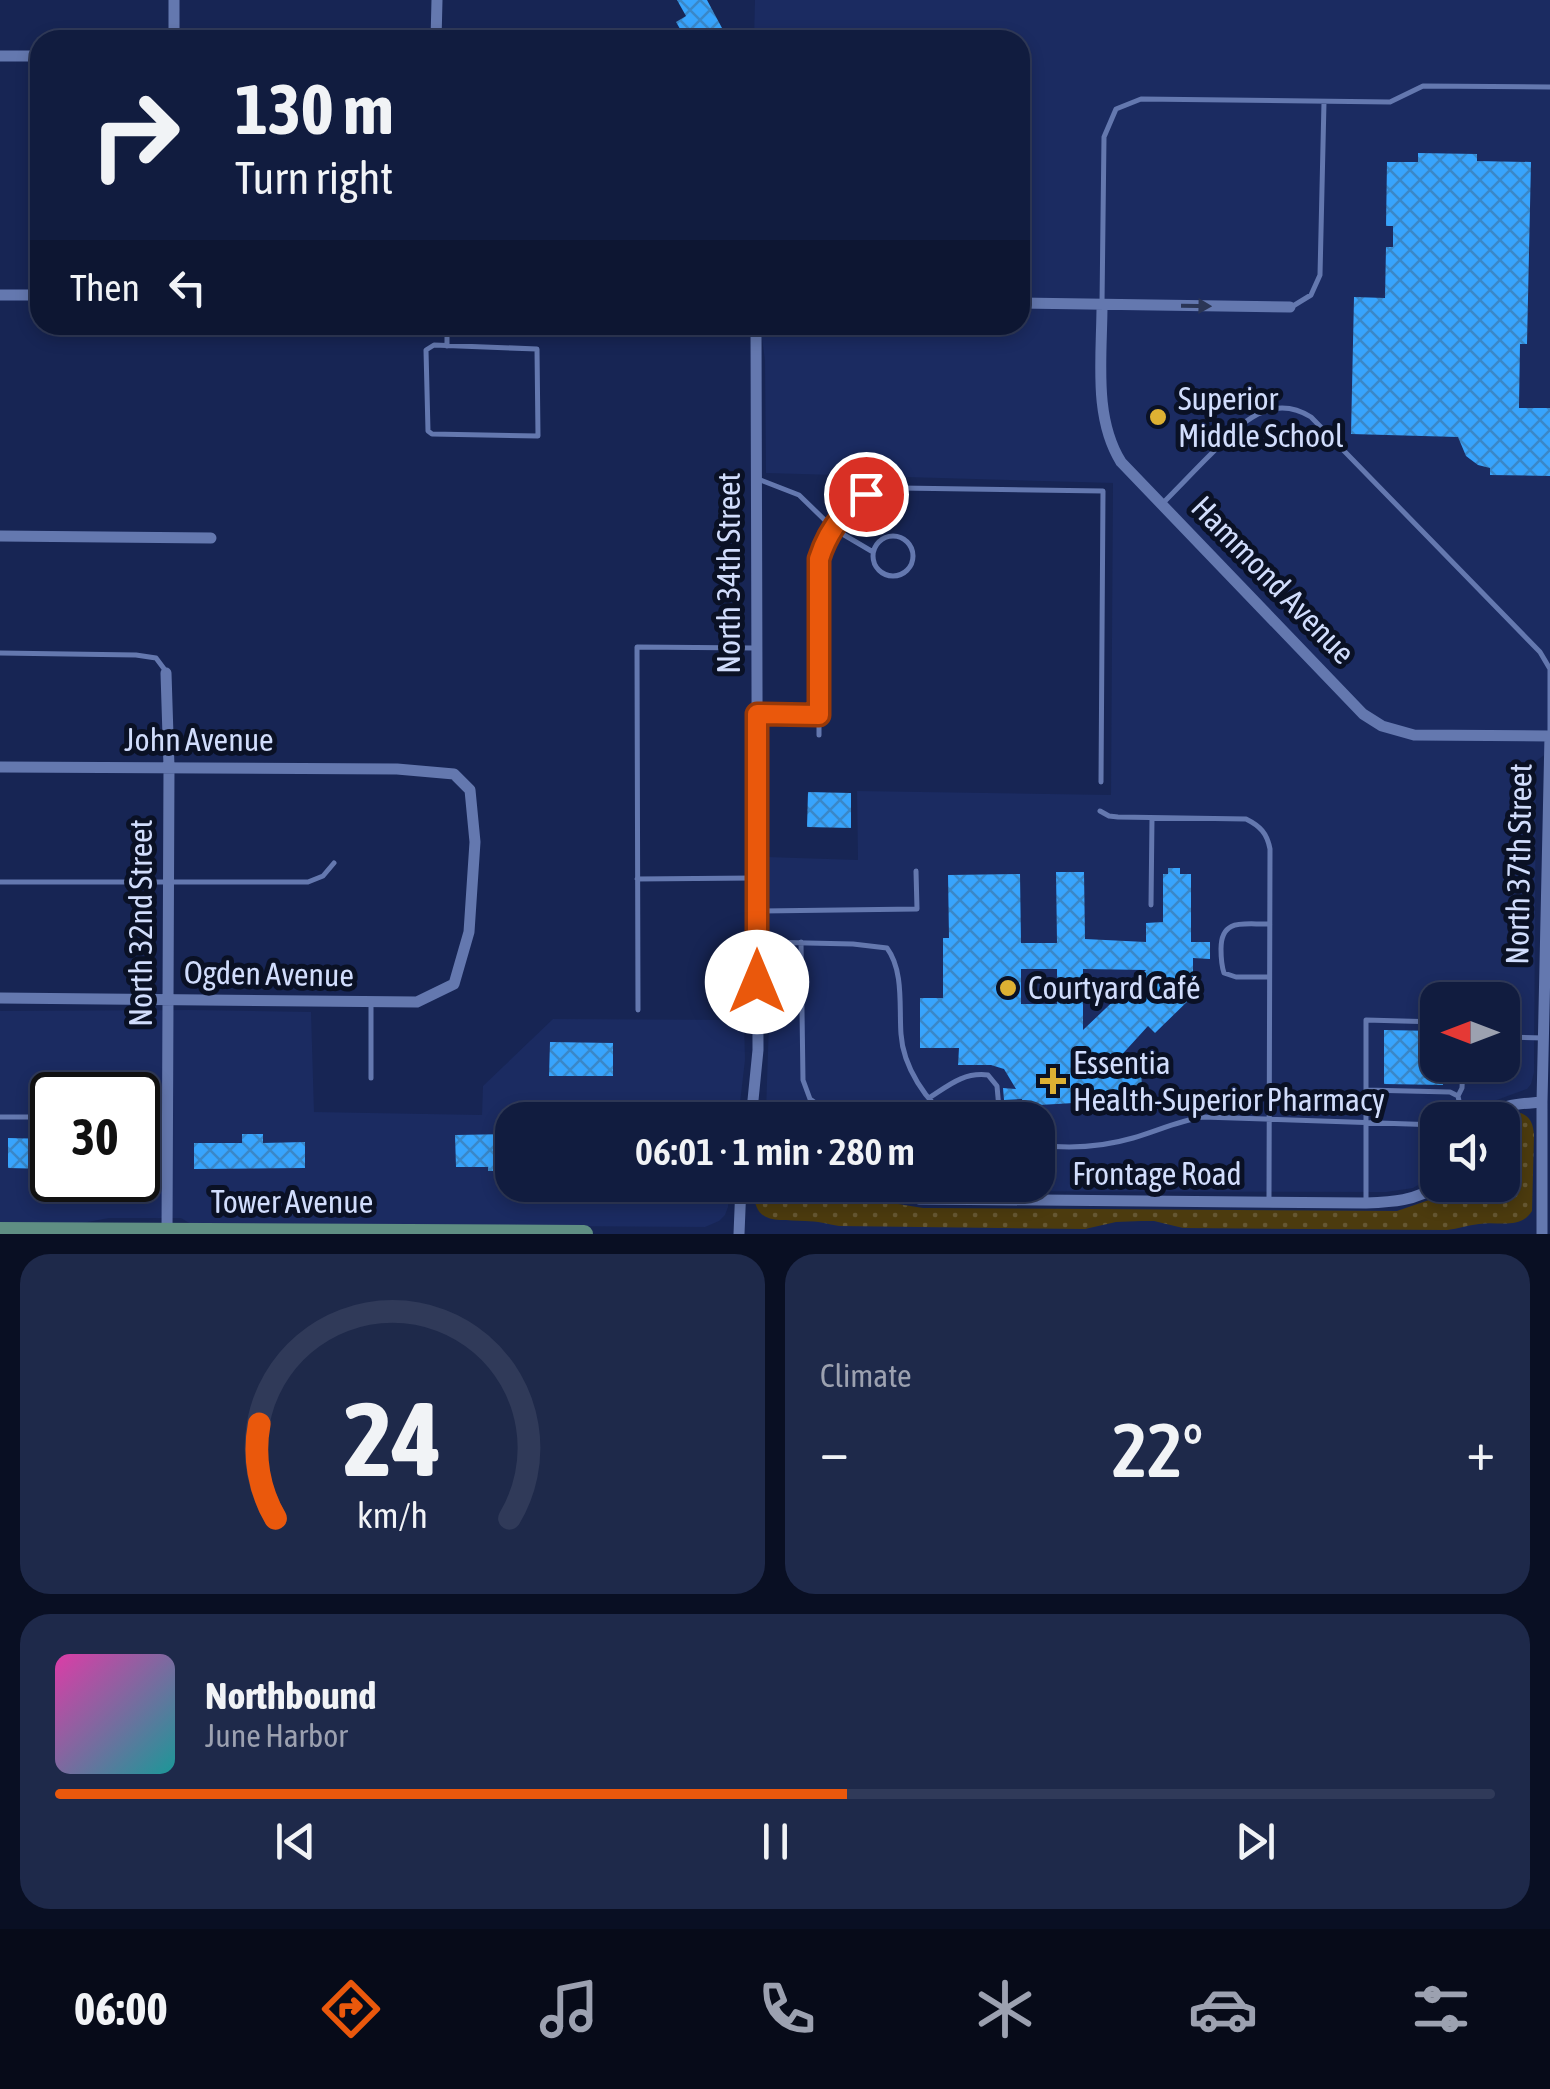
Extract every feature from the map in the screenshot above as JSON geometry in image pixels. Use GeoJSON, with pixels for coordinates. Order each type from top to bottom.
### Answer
{"type":"FeatureCollection","features":[{"type":"Feature","properties":{"kind":"main road","name":"Tower Avenue"},"geometry":{"type":"LineString","coordinates":[[0,1231],[584,1234]]}},
{"type":"Feature","properties":{"kind":"street"},"geometry":{"type":"LineString","coordinates":[[174,0],[174,30]]}},
{"type":"Feature","properties":{"kind":"street"},"geometry":{"type":"LineString","coordinates":[[436,30],[437,0]]}},
{"type":"Feature","properties":{"kind":"street"},"geometry":{"type":"LineString","coordinates":[[0,56],[30,56]]}},
{"type":"Feature","properties":{"kind":"street"},"geometry":{"type":"LineString","coordinates":[[0,294],[30,295]]}},
{"type":"Feature","properties":{"kind":"street"},"geometry":{"type":"LineString","coordinates":[[1030,303],[1290,307]]}},
{"type":"Feature","properties":{"kind":"street","name":"Hammond Avenue"},"geometry":{"type":"LineString","coordinates":[[1102,305],[1103,406],[1111,446],[1363,714],[1382,726],[1414,735],[1550,736]]}},
{"type":"Feature","properties":{"kind":"street","name":"North 34th Street"},"geometry":{"type":"LineString","coordinates":[[753,1102],[758,1050],[756,335]]}},
{"type":"Feature","properties":{"kind":"street"},"geometry":{"type":"LineString","coordinates":[[0,536],[211,538]]}},
{"type":"Feature","properties":{"kind":"street","name":"North 32nd Street"},"geometry":{"type":"LineString","coordinates":[[166,673],[168,1233]]}},
{"type":"Feature","properties":{"kind":"street","name":"North 37th Street"},"geometry":{"type":"LineString","coordinates":[[1542,1234],[1550,736]]}},
{"type":"Feature","properties":{"kind":"street","name":"John Avenue"},"geometry":{"type":"LineString","coordinates":[[0,767],[397,768],[454,774],[470,790],[474,842],[468,932],[454,984],[417,1002]]}},
{"type":"Feature","properties":{"kind":"street","name":"Ogden Avenue"},"geometry":{"type":"LineString","coordinates":[[0,998],[417,1002]]}},
{"type":"Feature","properties":{"kind":"street"},"geometry":{"type":"LineString","coordinates":[[1520,1104],[1542,1102]]}},
{"type":"Feature","properties":{"kind":"street","name":"Frontage Road"},"geometry":{"type":"LineString","coordinates":[[1055,1200],[1366,1203],[1420,1195]]}},
{"type":"Feature","properties":{"kind":"street"},"geometry":{"type":"LineString","coordinates":[[740,1234],[741,1202]]}},
{"type":"Feature","properties":{"kind":"lane"},"geometry":{"type":"LineString","coordinates":[[1102,305],[1104,136],[1116,110],[1141,99],[1390,102],[1423,86],[1550,87]]}},
{"type":"Feature","properties":{"kind":"lane"},"geometry":{"type":"LineString","coordinates":[[1290,307],[1311,295],[1320,275],[1324,102]]}},
{"type":"Feature","properties":{"kind":"lane"},"geometry":{"type":"LineString","coordinates":[[447,335],[448,346]]}},
{"type":"Feature","properties":{"kind":"lane"},"geometry":{"type":"LineString","coordinates":[[434,345],[448,346],[538,349],[538,436],[432,434],[428,430],[426,350],[434,345]]}},
{"type":"Feature","properties":{"kind":"lane"},"geometry":{"type":"LineString","coordinates":[[1162,504],[1248,419],[1272,410],[1299,410],[1324,430],[1540,652],[1550,669],[1550,736]]}},
{"type":"Feature","properties":{"kind":"lane"},"geometry":{"type":"LineString","coordinates":[[756,478],[799,495],[834,529],[873,552]]}},
{"type":"Feature","properties":{"kind":"lane"},"geometry":{"type":"LineString","coordinates":[[819,735],[819,559],[824,543],[850,506],[866,494],[886,489],[1103,491],[1100,782]]}},
{"type":"Feature","properties":{"kind":"lane"},"geometry":{"type":"LineString","coordinates":[[898,536],[909,543],[912,562],[904,573],[891,576],[879,570],[873,552],[880,540],[898,536]]}},
{"type":"Feature","properties":{"kind":"lane"},"geometry":{"type":"LineString","coordinates":[[638,1010],[636,647],[757,648]]}},
{"type":"Feature","properties":{"kind":"lane"},"geometry":{"type":"LineString","coordinates":[[0,653],[136,655],[156,658],[166,673]]}},
{"type":"Feature","properties":{"kind":"lane"},"geometry":{"type":"LineString","coordinates":[[757,714],[819,715]]}},
{"type":"Feature","properties":{"kind":"lane"},"geometry":{"type":"LineString","coordinates":[[1100,811],[1112,816],[1246,819],[1268,838],[1269,1202]]}},
{"type":"Feature","properties":{"kind":"lane"},"geometry":{"type":"LineString","coordinates":[[1151,905],[1152,817]]}},
{"type":"Feature","properties":{"kind":"lane"},"geometry":{"type":"LineString","coordinates":[[0,882],[308,882],[323,876],[334,863]]}},
{"type":"Feature","properties":{"kind":"lane"},"geometry":{"type":"LineString","coordinates":[[758,911],[917,909],[916,872]]}},
{"type":"Feature","properties":{"kind":"lane"},"geometry":{"type":"LineString","coordinates":[[637,879],[758,878]]}},
{"type":"Feature","properties":{"kind":"lane"},"geometry":{"type":"LineString","coordinates":[[1270,924],[1231,926],[1221,936],[1224,973],[1270,977]]}},
{"type":"Feature","properties":{"kind":"lane"},"geometry":{"type":"LineString","coordinates":[[757,942],[881,946],[890,952],[899,986],[905,1056],[932,1102]]}},
{"type":"Feature","properties":{"kind":"lane"},"geometry":{"type":"LineString","coordinates":[[801,942],[801,1062],[805,1090],[814,1102]]}},
{"type":"Feature","properties":{"kind":"lane"},"geometry":{"type":"LineString","coordinates":[[371,1002],[372,1078]]}},
{"type":"Feature","properties":{"kind":"lane"},"geometry":{"type":"LineString","coordinates":[[1366,1203],[1366,1020],[1420,1022]]}},
{"type":"Feature","properties":{"kind":"lane"},"geometry":{"type":"LineString","coordinates":[[1520,1037],[1543,1038]]}},
{"type":"Feature","properties":{"kind":"lane"},"geometry":{"type":"LineString","coordinates":[[929,1098],[974,1074],[988,1076],[997,1086],[998,1102]]}},
{"type":"Feature","properties":{"kind":"lane"},"geometry":{"type":"LineString","coordinates":[[1459,1102],[1462,1082]]}},
{"type":"Feature","properties":{"kind":"lane"},"geometry":{"type":"LineString","coordinates":[[1366,1090],[1443,1092],[1458,1096]]}},
{"type":"Feature","properties":{"kind":"lane"},"geometry":{"type":"LineString","coordinates":[[0,1117],[30,1117]]}},
{"type":"Feature","properties":{"kind":"lane"},"geometry":{"type":"LineString","coordinates":[[1055,1145],[1111,1144],[1203,1117],[1420,1124]]}},
{"type":"Feature","properties":{"kind":"lane"},"geometry":{"type":"LineString","coordinates":[[160,1118],[169,1118]]}},
{"type":"Feature","properties":{"kind":"path"},"geometry":{"type":"LineString","coordinates":[[807,1102],[810,1099]]}},
{"type":"Feature","properties":{"kind":"shaded area"},"geometry":{"type":"Polygon","coordinates":[[[755,0],[1550,0],[1550,751],[1536,761],[1534,1072],[1527,1089],[1493,1102],[1420,1102],[1420,1184],[1386,1192],[1055,1191],[1055,1102],[766,1102],[767,857],[858,860],[857,791],[1111,795],[1113,483],[766,473],[761,335],[1030,335],[1030,30],[754,30],[755,0]]]}},
{"type":"Feature","properties":{"kind":"shaded area"},"geometry":{"type":"Polygon","coordinates":[[[0,1011],[311,1012],[314,1112],[482,1115],[483,1086],[553,1019],[744,1020],[740,1102],[495,1102],[495,1202],[728,1202],[725,1215],[705,1227],[191,1224],[181,1218],[109,1218],[72,1225],[0,1223],[0,1011]]]}},
{"type":"Feature","properties":{"kind":"shaded area"},"geometry":{"type":"Polygon","coordinates":[[[1520,1113],[1528,1117],[1534,1131],[1532,1211],[1521,1221],[1508,1224],[1447,1230],[1183,1228],[1154,1221],[1116,1222],[1085,1229],[839,1226],[768,1218],[755,1202],[890,1202],[923,1208],[1397,1211],[1423,1202],[1520,1202],[1520,1113]]]}},
{"type":"Feature","properties":{"kind":"building"},"geometry":{"type":"Polygon","coordinates":[[[677,0],[707,0],[722,28],[681,30],[676,22],[686,16],[677,0]]]}},
{"type":"Feature","properties":{"kind":"building"},"geometry":{"type":"Polygon","coordinates":[[[1418,153],[1477,154],[1477,161],[1531,162],[1527,344],[1520,344],[1519,408],[1550,408],[1550,476],[1490,475],[1490,468],[1466,456],[1458,437],[1351,434],[1354,297],[1385,298],[1386,247],[1393,247],[1393,226],[1386,226],[1387,162],[1418,162],[1418,153]]]}},
{"type":"Feature","properties":{"kind":"building"},"geometry":{"type":"Polygon","coordinates":[[[808,792],[851,793],[851,828],[807,827],[808,792]]]}},
{"type":"Feature","properties":{"kind":"building"},"geometry":{"type":"Polygon","coordinates":[[[1168,868],[1180,868],[1180,874],[1191,874],[1191,942],[1210,942],[1210,959],[1193,958],[1193,996],[1155,1033],[1148,1026],[1117,1060],[1140,1059],[1143,1099],[1055,1104],[1004,1100],[1003,1088],[1016,1089],[1004,1069],[958,1065],[959,1048],[920,1048],[920,998],[943,998],[943,938],[949,938],[948,875],[1020,874],[1021,943],[1057,943],[1056,872],[1084,872],[1085,939],[1146,942],[1146,923],[1163,922],[1163,874],[1168,874],[1168,868]],[[1021,969],[1021,1004],[1057,1004],[1057,969],[1021,969]],[[1083,969],[1083,1030],[1146,970],[1083,969]]]}},
{"type":"Feature","properties":{"kind":"building"},"geometry":{"type":"Polygon","coordinates":[[[1384,1030],[1420,1031],[1420,1082],[1443,1085],[1384,1084],[1384,1030]]]}},
{"type":"Feature","properties":{"kind":"building"},"geometry":{"type":"Polygon","coordinates":[[[550,1042],[613,1043],[613,1076],[549,1076],[550,1042]]]}},
{"type":"Feature","properties":{"kind":"building"},"geometry":{"type":"Polygon","coordinates":[[[242,1134],[263,1134],[263,1143],[305,1142],[305,1168],[194,1169],[194,1143],[242,1143],[242,1134]]]}},
{"type":"Feature","properties":{"kind":"building"},"geometry":{"type":"Polygon","coordinates":[[[495,1134],[495,1171],[488,1171],[488,1167],[456,1167],[455,1135],[495,1134]]]}},
{"type":"Feature","properties":{"kind":"building"},"geometry":{"type":"Polygon","coordinates":[[[8,1138],[30,1138],[30,1168],[8,1168],[8,1138]]]}},
{"type":"Feature","properties":{"kind":"place","name":"Superior Middle School"},"geometry":{"type":"Point","coordinates":[1158,417]}},
{"type":"Feature","properties":{"kind":"place","name":"Courtyard Café"},"geometry":{"type":"Point","coordinates":[1008,988]}},
{"type":"Feature","properties":{"kind":"place","name":"Essentia Health-Superior Pharmacy"},"geometry":{"type":"Point","coordinates":[1053,1081]}},
{"type":"Feature","properties":{"kind":"route"},"geometry":{"type":"LineString","coordinates":[[757,982],[757,714],[819,715],[819,559],[824,543],[850,506],[866,494]]}}]}
